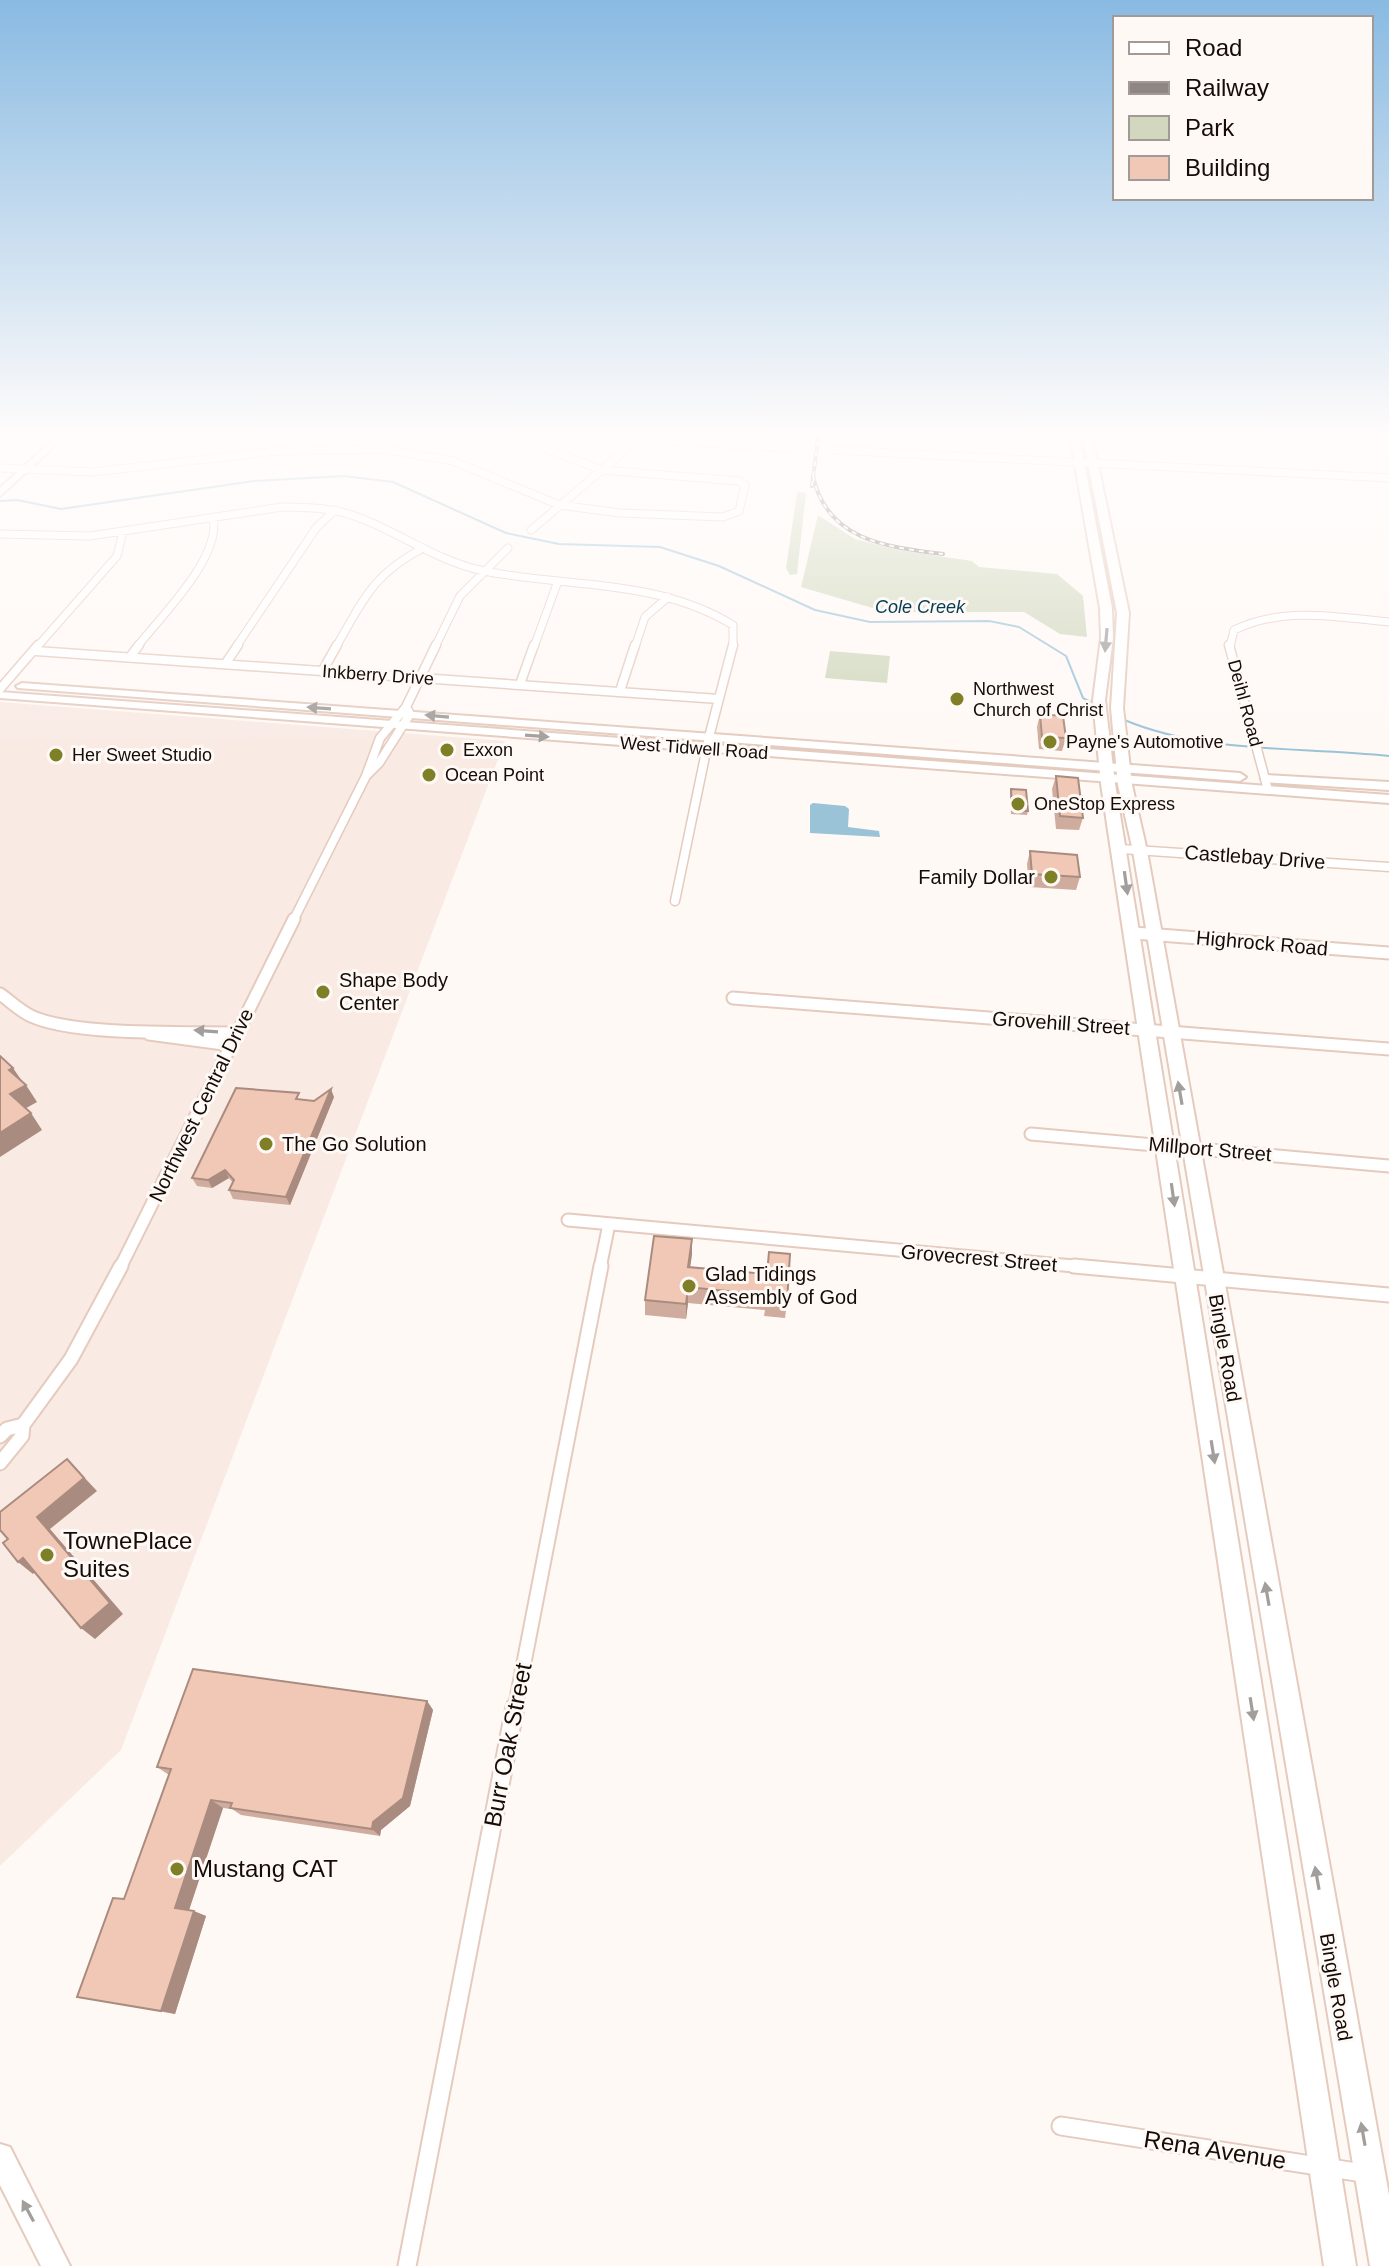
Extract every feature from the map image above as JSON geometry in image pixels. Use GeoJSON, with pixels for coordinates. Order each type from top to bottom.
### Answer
{"type":"FeatureCollection","features":[{"type":"Feature","properties":{"kind":"main road","name":"Bingle Road"},"geometry":{"type":"LineString","coordinates":[[1092,537],[1103,587],[1107,628],[1099,692],[1100,720],[1115,773],[1145,933],[1158,1031],[1165,1144],[1340,2266]]}},
{"type":"Feature","properties":{"kind":"main road","name":"Bingle Road"},"geometry":{"type":"LineString","coordinates":[[1108,537],[1124,633],[1117,696],[1119,731],[1115,773]]}},
{"type":"Feature","properties":{"kind":"main road"},"geometry":{"type":"LineString","coordinates":[[1103,587],[1118,588]]}},
{"type":"Feature","properties":{"kind":"main road"},"geometry":{"type":"LineString","coordinates":[[1103,668],[1119,670]]}},
{"type":"Feature","properties":{"kind":"main road","name":"West Tidwell Road"},"geometry":{"type":"LineString","coordinates":[[1,688],[389,725],[958,761],[1267,784],[1382,798]]}},
{"type":"Feature","properties":{"kind":"main road","name":"West Tidwell Road"},"geometry":{"type":"LineString","coordinates":[[196,705],[404,712],[708,743]]}},
{"type":"Feature","properties":{"kind":"main road","name":"West Tidwell Road"},"geometry":{"type":"LineString","coordinates":[[1267,784],[1389,786]]}},
{"type":"Feature","properties":{"kind":"main road"},"geometry":{"type":"LineString","coordinates":[[1369,785],[1382,798]]}},
{"type":"Feature","properties":{"kind":"main road","name":"Bingle Road"},"geometry":{"type":"LineString","coordinates":[[1158,1031],[1190,1146],[1386,2266]]}},
{"type":"Feature","properties":{"kind":"main road"},"geometry":{"type":"LineString","coordinates":[[1240,1633],[1274,1637]]}},
{"type":"Feature","properties":{"kind":"main road"},"geometry":{"type":"LineString","coordinates":[[0,2157],[56,2266]]}},
{"type":"Feature","properties":{"kind":"street"},"geometry":{"type":"LineString","coordinates":[[1,688],[117,556],[122,537]]}},
{"type":"Feature","properties":{"kind":"street"},"geometry":{"type":"LineString","coordinates":[[130,657],[211,551],[215,537]]}},
{"type":"Feature","properties":{"kind":"street"},"geometry":{"type":"LineString","coordinates":[[226,663],[310,537]]}},
{"type":"Feature","properties":{"kind":"street"},"geometry":{"type":"LineString","coordinates":[[400,537],[483,571],[643,589],[733,625],[735,639],[708,743],[675,901]]}},
{"type":"Feature","properties":{"kind":"street"},"geometry":{"type":"LineString","coordinates":[[323,670],[371,586],[391,565],[423,548]]}},
{"type":"Feature","properties":{"kind":"street"},"geometry":{"type":"LineString","coordinates":[[404,712],[460,596],[508,548]]}},
{"type":"Feature","properties":{"kind":"street"},"geometry":{"type":"LineString","coordinates":[[520,684],[558,581]]}},
{"type":"Feature","properties":{"kind":"street"},"geometry":{"type":"LineString","coordinates":[[620,691],[645,617],[668,597]]}},
{"type":"Feature","properties":{"kind":"street","name":"Deihl Road"},"geometry":{"type":"LineString","coordinates":[[1267,784],[1229,644],[1234,630],[1262,618],[1288,616],[1389,622]]}},
{"type":"Feature","properties":{"kind":"street","name":"Inkberry Drive"},"geometry":{"type":"LineString","coordinates":[[36,651],[719,699]]}},
{"type":"Feature","properties":{"kind":"street","name":"Northwest Central Drive"},"geometry":{"type":"LineString","coordinates":[[366,776],[367,761],[389,725],[404,712]]}},
{"type":"Feature","properties":{"kind":"street","name":"Northwest Central Drive"},"geometry":{"type":"LineString","coordinates":[[0,1463],[22,1436],[23,1425],[71,1359],[366,776],[379,763],[403,726],[404,712]]}},
{"type":"Feature","properties":{"kind":"street","name":"Castlebay Drive"},"geometry":{"type":"LineString","coordinates":[[1131,850],[1389,867]]}},
{"type":"Feature","properties":{"kind":"street","name":"Highrock Road"},"geometry":{"type":"LineString","coordinates":[[1145,933],[1389,953]]}},
{"type":"Feature","properties":{"kind":"street"},"geometry":{"type":"LineString","coordinates":[[0,994],[28,1015],[50,1023],[137,1031],[236,1033]]}},
{"type":"Feature","properties":{"kind":"street","name":"Grovehill Street"},"geometry":{"type":"LineString","coordinates":[[733,998],[1389,1049]]}},
{"type":"Feature","properties":{"kind":"street"},"geometry":{"type":"LineString","coordinates":[[137,1031],[170,1039],[231,1045]]}},
{"type":"Feature","properties":{"kind":"street","name":"Millport Street"},"geometry":{"type":"LineString","coordinates":[[1031,1134],[1389,1166]]}},
{"type":"Feature","properties":{"kind":"street","name":"Grovecrest Street"},"geometry":{"type":"LineString","coordinates":[[568,1220],[1389,1295]]}},
{"type":"Feature","properties":{"kind":"street","name":"Burr Oak Street"},"geometry":{"type":"LineString","coordinates":[[407,2266],[609,1224]]}},
{"type":"Feature","properties":{"kind":"street","name":"Northwest Central Drive"},"geometry":{"type":"LineString","coordinates":[[0,1436],[7,1429],[23,1425]]}},
{"type":"Feature","properties":{"kind":"street","name":"Rena Avenue"},"geometry":{"type":"LineString","coordinates":[[1061,2126],[1370,2174]]}},
{"type":"Feature","properties":{"kind":"shaded area"},"geometry":{"type":"Polygon","coordinates":[[[0,702],[505,741],[121,1750],[0,1866],[0,702]]]}},
{"type":"Feature","properties":{"kind":"green space"},"geometry":{"type":"Polygon","coordinates":[[[791,537],[801,537],[797,574],[790,575],[786,568],[791,537]]]}},
{"type":"Feature","properties":{"kind":"green space"},"geometry":{"type":"Polygon","coordinates":[[[813,537],[852,537],[898,550],[972,561],[979,567],[1057,574],[1083,596],[1087,637],[1060,634],[1024,612],[886,612],[801,587],[813,537]]]}},
{"type":"Feature","properties":{"kind":"green space"},"geometry":{"type":"Polygon","coordinates":[[[830,651],[890,656],[887,683],[825,678],[830,651]]]}},
{"type":"Feature","properties":{"kind":"water"},"geometry":{"type":"Polygon","coordinates":[[[810,805],[845,806],[849,809],[848,827],[879,831],[880,837],[810,833],[810,805]]]}},
{"type":"Feature","properties":{"kind":"building"},"geometry":{"type":"Polygon","coordinates":[[[1040,714],[1063,716],[1066,738],[1042,737],[1040,714]]]}},
{"type":"Feature","properties":{"kind":"building"},"geometry":{"type":"Polygon","coordinates":[[[1056,776],[1078,778],[1083,818],[1060,816],[1056,776]]]}},
{"type":"Feature","properties":{"kind":"building","name":"OneStop Express"},"geometry":{"type":"Polygon","coordinates":[[[1011,789],[1026,790],[1028,811],[1012,810],[1011,789]]]}},
{"type":"Feature","properties":{"kind":"building"},"geometry":{"type":"Polygon","coordinates":[[[1030,851],[1077,855],[1080,877],[1032,874],[1030,851]]]}},
{"type":"Feature","properties":{"kind":"building"},"geometry":{"type":"Polygon","coordinates":[[[0,1056],[13,1068],[9,1070],[26,1085],[10,1094],[31,1113],[0,1133],[0,1056]]]}},
{"type":"Feature","properties":{"kind":"building","name":"The Go Solution"},"geometry":{"type":"Polygon","coordinates":[[[236,1088],[299,1093],[296,1099],[314,1101],[331,1089],[286,1197],[229,1190],[234,1180],[225,1170],[208,1180],[192,1178],[236,1088]]]}},
{"type":"Feature","properties":{"kind":"building"},"geometry":{"type":"Polygon","coordinates":[[[654,1236],[692,1239],[688,1267],[767,1274],[769,1252],[790,1254],[787,1303],[766,1301],[766,1295],[688,1287],[686,1304],[645,1300],[654,1236]]]}},
{"type":"Feature","properties":{"kind":"building","name":"TownePlace Suites"},"geometry":{"type":"Polygon","coordinates":[[[67,1459],[84,1478],[37,1517],[110,1603],[81,1628],[23,1558],[18,1562],[3,1543],[8,1539],[0,1530],[0,1512],[67,1459]]]}},
{"type":"Feature","properties":{"kind":"building","name":"Mustang CAT"},"geometry":{"type":"Polygon","coordinates":[[[193,1669],[427,1701],[403,1798],[373,1822],[372,1829],[230,1808],[232,1803],[211,1800],[175,1908],[194,1911],[161,2011],[77,1997],[113,1898],[124,1899],[171,1769],[157,1767],[193,1669]]]}},
{"type":"Feature","properties":{"kind":"waterway","name":"Cole Creek"},"geometry":{"type":"LineString","coordinates":[[524,537],[559,544],[660,547],[719,566],[815,610],[870,622],[989,621],[1019,627],[1066,656],[1083,698],[1094,704]]}},
{"type":"Feature","properties":{"kind":"waterway","name":"Cole Creek"},"geometry":{"type":"LineString","coordinates":[[1122,719],[1154,731],[1220,744],[1389,756]]}},
{"type":"Feature","properties":{"kind":"railway"},"geometry":{"type":"LineString","coordinates":[[862,537],[901,548],[943,554]]}},
{"type":"Feature","properties":{"kind":"place","name":"Northwest Church of Christ"},"geometry":{"type":"Point","coordinates":[957,699]}},
{"type":"Feature","properties":{"kind":"place","name":"Payne's Automotive"},"geometry":{"type":"Point","coordinates":[1050,742]}},
{"type":"Feature","properties":{"kind":"place","name":"Exxon"},"geometry":{"type":"Point","coordinates":[447,750]}},
{"type":"Feature","properties":{"kind":"place","name":"Her Sweet Studio"},"geometry":{"type":"Point","coordinates":[56,755]}},
{"type":"Feature","properties":{"kind":"place","name":"Ocean Point"},"geometry":{"type":"Point","coordinates":[429,775]}},
{"type":"Feature","properties":{"kind":"place","name":"OneStop Express"},"geometry":{"type":"Point","coordinates":[1018,804]}},
{"type":"Feature","properties":{"kind":"place","name":"Family Dollar"},"geometry":{"type":"Point","coordinates":[1051,877]}},
{"type":"Feature","properties":{"kind":"place","name":"Shape Body Center"},"geometry":{"type":"Point","coordinates":[323,992]}},
{"type":"Feature","properties":{"kind":"place","name":"The Go Solution"},"geometry":{"type":"Point","coordinates":[266,1144]}},
{"type":"Feature","properties":{"kind":"place","name":"Glad Tidings Assembly of God"},"geometry":{"type":"Point","coordinates":[689,1286]}},
{"type":"Feature","properties":{"kind":"place","name":"TownePlace Suites"},"geometry":{"type":"Point","coordinates":[47,1555]}},
{"type":"Feature","properties":{"kind":"place","name":"Mustang CAT"},"geometry":{"type":"Point","coordinates":[177,1869]}}]}
